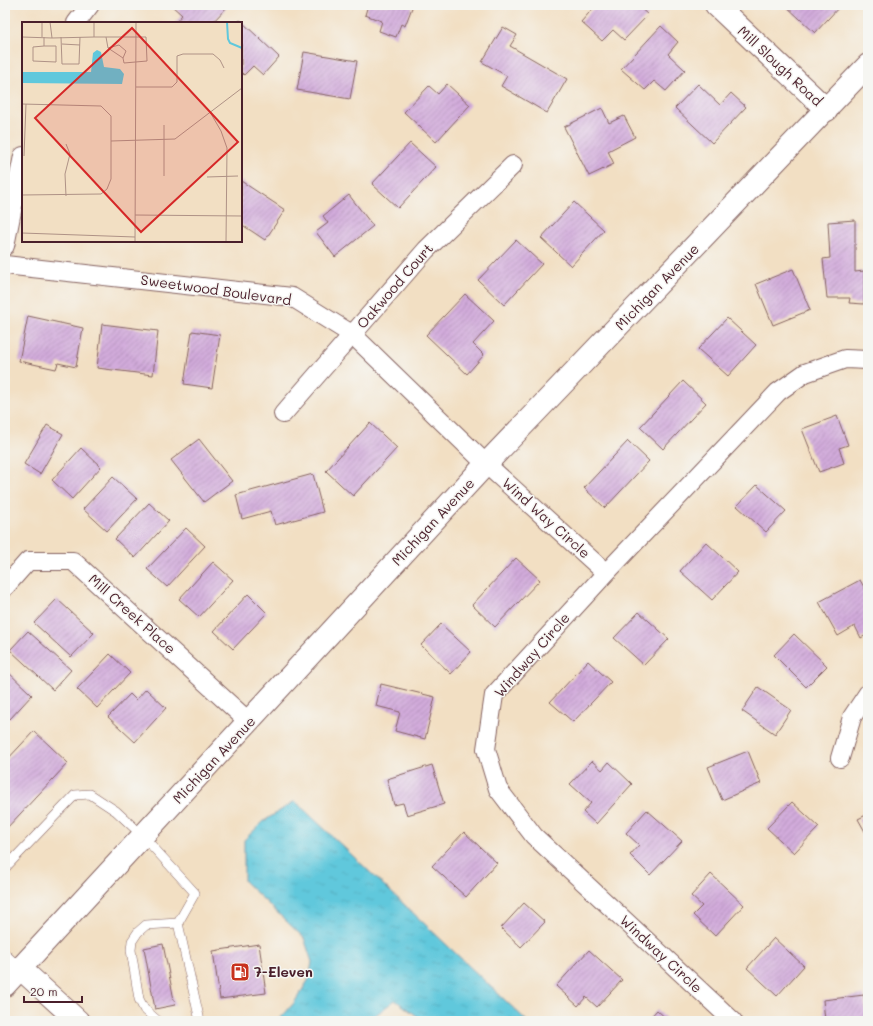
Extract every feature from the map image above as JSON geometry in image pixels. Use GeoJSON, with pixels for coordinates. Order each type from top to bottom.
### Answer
{"type":"FeatureCollection","features":[{"type":"Feature","properties":{"kind":"main road","name":"Mill Slough Road"},"geometry":{"type":"LineString","coordinates":[[716,5],[827,110]]}},
{"type":"Feature","properties":{"kind":"main road","name":"Michigan Avenue"},"geometry":{"type":"LineString","coordinates":[[5,985],[486,464],[827,110],[868,65]]}},
{"type":"Feature","properties":{"kind":"main road"},"geometry":{"type":"LineString","coordinates":[[21,969],[78,1021]]}},
{"type":"Feature","properties":{"kind":"street"},"geometry":{"type":"LineString","coordinates":[[77,22],[90,5]]}},
{"type":"Feature","properties":{"kind":"street"},"geometry":{"type":"LineString","coordinates":[[5,246],[22,161]]}},
{"type":"Feature","properties":{"kind":"street","name":"Oakwood Court"},"geometry":{"type":"LineString","coordinates":[[283,414],[426,250],[513,165]]}},
{"type":"Feature","properties":{"kind":"street","name":"Sweetwood Boulevard"},"geometry":{"type":"LineString","coordinates":[[5,265],[292,297],[353,335],[486,464]]}},
{"type":"Feature","properties":{"kind":"street","name":"Windway Circle"},"geometry":{"type":"LineString","coordinates":[[733,1021],[534,836],[498,789],[486,749],[494,695],[606,573],[778,392],[806,373],[845,360],[868,360]]}},
{"type":"Feature","properties":{"kind":"street","name":"Wind Way Circle"},"geometry":{"type":"LineString","coordinates":[[486,464],[606,573]]}},
{"type":"Feature","properties":{"kind":"street","name":"Mill Creek Place"},"geometry":{"type":"LineString","coordinates":[[5,586],[28,561],[73,561],[249,722]]}},
{"type":"Feature","properties":{"kind":"street"},"geometry":{"type":"LineString","coordinates":[[840,758],[852,717],[868,694]]}},
{"type":"Feature","properties":{"kind":"lane"},"geometry":{"type":"LineString","coordinates":[[5,868],[75,795],[90,794],[116,811],[143,836],[196,893],[178,923],[200,1021]]}},
{"type":"Feature","properties":{"kind":"lane"},"geometry":{"type":"LineString","coordinates":[[158,1021],[144,1009],[139,999],[131,950],[132,941],[138,932],[146,925],[178,923]]}},
{"type":"Feature","properties":{"kind":"lane"},"geometry":{"type":"LineString","coordinates":[[5,954],[21,969]]}},
{"type":"Feature","properties":{"kind":"water"},"geometry":{"type":"Polygon","coordinates":[[[295,801],[527,1021],[424,1021],[395,1000],[368,1021],[278,1021],[294,1003],[309,979],[312,962],[304,938],[244,881],[244,840],[264,821],[295,801]]]}},
{"type":"Feature","properties":{"kind":"building"},"geometry":{"type":"Polygon","coordinates":[[[171,5],[229,5],[213,22],[176,22],[182,15],[171,5]]]}},
{"type":"Feature","properties":{"kind":"building"},"geometry":{"type":"Polygon","coordinates":[[[368,5],[413,5],[405,26],[401,24],[396,37],[379,31],[382,21],[365,15],[368,5]]]}},
{"type":"Feature","properties":{"kind":"building"},"geometry":{"type":"Polygon","coordinates":[[[596,5],[637,5],[648,15],[624,40],[613,30],[602,41],[581,22],[596,5]]]}},
{"type":"Feature","properties":{"kind":"building"},"geometry":{"type":"Polygon","coordinates":[[[785,5],[841,5],[815,33],[785,5]]]}},
{"type":"Feature","properties":{"kind":"building"},"geometry":{"type":"Polygon","coordinates":[[[240,20],[279,57],[263,75],[253,66],[244,75],[242,73],[242,22],[238,22],[240,20]]]}},
{"type":"Feature","properties":{"kind":"building"},"geometry":{"type":"Polygon","coordinates":[[[661,26],[678,42],[668,54],[685,70],[666,91],[654,81],[645,90],[621,69],[661,26]]]}},
{"type":"Feature","properties":{"kind":"building"},"geometry":{"type":"Polygon","coordinates":[[[503,27],[517,35],[510,46],[567,79],[547,113],[501,86],[507,76],[482,62],[503,27]]]}},
{"type":"Feature","properties":{"kind":"building"},"geometry":{"type":"Polygon","coordinates":[[[304,52],[357,61],[350,99],[297,90],[304,52]]]}},
{"type":"Feature","properties":{"kind":"building"},"geometry":{"type":"Polygon","coordinates":[[[447,84],[470,105],[436,142],[404,112],[429,86],[438,94],[447,84]]]}},
{"type":"Feature","properties":{"kind":"building"},"geometry":{"type":"Polygon","coordinates":[[[698,84],[720,105],[731,93],[746,107],[712,143],[675,108],[698,84]]]}},
{"type":"Feature","properties":{"kind":"building"},"geometry":{"type":"Polygon","coordinates":[[[602,108],[609,123],[624,116],[635,137],[608,151],[614,164],[589,176],[564,127],[602,108]]]}},
{"type":"Feature","properties":{"kind":"building"},"geometry":{"type":"Polygon","coordinates":[[[410,143],[436,167],[398,208],[372,184],[410,143]]]}},
{"type":"Feature","properties":{"kind":"building"},"geometry":{"type":"Polygon","coordinates":[[[242,182],[285,210],[265,240],[242,225],[242,182]]]}},
{"type":"Feature","properties":{"kind":"building"},"geometry":{"type":"Polygon","coordinates":[[[349,195],[373,226],[335,257],[316,232],[328,223],[323,216],[349,195]]]}},
{"type":"Feature","properties":{"kind":"building"},"geometry":{"type":"Polygon","coordinates":[[[574,202],[604,230],[571,266],[541,238],[574,202]]]}},
{"type":"Feature","properties":{"kind":"building"},"geometry":{"type":"Polygon","coordinates":[[[855,220],[855,272],[864,271],[864,304],[849,303],[850,298],[827,298],[823,259],[830,258],[828,222],[855,220]]]}},
{"type":"Feature","properties":{"kind":"building"},"geometry":{"type":"Polygon","coordinates":[[[516,240],[542,264],[504,305],[478,280],[516,240]]]}},
{"type":"Feature","properties":{"kind":"building"},"geometry":{"type":"Polygon","coordinates":[[[793,269],[810,310],[773,325],[756,284],[793,269]]]}},
{"type":"Feature","properties":{"kind":"building"},"geometry":{"type":"Polygon","coordinates":[[[465,294],[494,321],[473,344],[484,355],[467,374],[426,335],[465,294]]]}},
{"type":"Feature","properties":{"kind":"building"},"geometry":{"type":"Polygon","coordinates":[[[28,316],[83,328],[76,367],[58,363],[56,369],[19,361],[28,316]]]}},
{"type":"Feature","properties":{"kind":"building"},"geometry":{"type":"Polygon","coordinates":[[[727,318],[756,345],[728,376],[698,349],[727,318]]]}},
{"type":"Feature","properties":{"kind":"building"},"geometry":{"type":"Polygon","coordinates":[[[102,324],[158,331],[153,375],[97,368],[102,324]]]}},
{"type":"Feature","properties":{"kind":"building"},"geometry":{"type":"Polygon","coordinates":[[[192,331],[220,335],[212,388],[184,384],[192,331]]]}},
{"type":"Feature","properties":{"kind":"building"},"geometry":{"type":"Polygon","coordinates":[[[683,381],[706,403],[663,449],[640,427],[683,381]]]}},
{"type":"Feature","properties":{"kind":"building"},"geometry":{"type":"Polygon","coordinates":[[[837,416],[848,445],[839,448],[844,463],[819,472],[802,429],[837,416]]]}},
{"type":"Feature","properties":{"kind":"building"},"geometry":{"type":"Polygon","coordinates":[[[370,423],[397,448],[353,496],[326,471],[370,423]]]}},
{"type":"Feature","properties":{"kind":"building"},"geometry":{"type":"Polygon","coordinates":[[[47,425],[63,434],[40,474],[24,464],[47,425]]]}},
{"type":"Feature","properties":{"kind":"building"},"geometry":{"type":"Polygon","coordinates":[[[199,439],[232,481],[204,502],[171,460],[199,439]]]}},
{"type":"Feature","properties":{"kind":"building"},"geometry":{"type":"Polygon","coordinates":[[[628,441],[649,461],[605,508],[584,488],[628,441]]]}},
{"type":"Feature","properties":{"kind":"building"},"geometry":{"type":"Polygon","coordinates":[[[81,448],[101,467],[72,499],[52,480],[81,448]]]}},
{"type":"Feature","properties":{"kind":"building"},"geometry":{"type":"Polygon","coordinates":[[[313,474],[323,512],[275,525],[271,511],[242,519],[236,495],[313,474]]]}},
{"type":"Feature","properties":{"kind":"building"},"geometry":{"type":"Polygon","coordinates":[[[113,477],[137,499],[107,531],[83,509],[113,477]]]}},
{"type":"Feature","properties":{"kind":"building"},"geometry":{"type":"Polygon","coordinates":[[[757,485],[786,511],[766,532],[737,506],[757,485]]]}},
{"type":"Feature","properties":{"kind":"building"},"geometry":{"type":"Polygon","coordinates":[[[149,503],[169,521],[135,558],[115,539],[149,503]]]}},
{"type":"Feature","properties":{"kind":"building"},"geometry":{"type":"Polygon","coordinates":[[[186,528],[205,546],[167,587],[147,569],[186,528]]]}},
{"type":"Feature","properties":{"kind":"building"},"geometry":{"type":"Polygon","coordinates":[[[706,542],[738,572],[712,600],[680,571],[706,542]]]}},
{"type":"Feature","properties":{"kind":"building"},"geometry":{"type":"Polygon","coordinates":[[[516,558],[540,580],[495,627],[472,605],[516,558]]]}},
{"type":"Feature","properties":{"kind":"building"},"geometry":{"type":"Polygon","coordinates":[[[213,562],[233,580],[199,617],[179,599],[213,562]]]}},
{"type":"Feature","properties":{"kind":"building"},"geometry":{"type":"Polygon","coordinates":[[[860,580],[868,594],[868,634],[861,638],[855,626],[838,636],[819,602],[860,580]]]}},
{"type":"Feature","properties":{"kind":"building"},"geometry":{"type":"Polygon","coordinates":[[[248,594],[267,613],[233,649],[214,631],[248,594]]]}},
{"type":"Feature","properties":{"kind":"building"},"geometry":{"type":"Polygon","coordinates":[[[57,599],[94,633],[71,657],[34,623],[57,599]]]}},
{"type":"Feature","properties":{"kind":"building"},"geometry":{"type":"Polygon","coordinates":[[[639,612],[669,639],[644,665],[614,638],[639,612]]]}},
{"type":"Feature","properties":{"kind":"building"},"geometry":{"type":"Polygon","coordinates":[[[441,624],[471,652],[451,674],[421,645],[441,624]]]}},
{"type":"Feature","properties":{"kind":"building"},"geometry":{"type":"Polygon","coordinates":[[[28,631],[71,670],[53,690],[10,650],[28,631]]]}},
{"type":"Feature","properties":{"kind":"building"},"geometry":{"type":"Polygon","coordinates":[[[794,634],[827,666],[806,687],[774,655],[794,634]]]}},
{"type":"Feature","properties":{"kind":"building"},"geometry":{"type":"Polygon","coordinates":[[[110,654],[130,673],[97,708],[77,689],[110,654]]]}},
{"type":"Feature","properties":{"kind":"building"},"geometry":{"type":"Polygon","coordinates":[[[588,661],[611,682],[573,722],[550,702],[588,661]]]}},
{"type":"Feature","properties":{"kind":"building"},"geometry":{"type":"Polygon","coordinates":[[[5,669],[32,695],[10,719],[5,714],[5,669]]]}},
{"type":"Feature","properties":{"kind":"building"},"geometry":{"type":"Polygon","coordinates":[[[381,684],[435,697],[425,739],[395,731],[400,712],[376,706],[381,684]]]}},
{"type":"Feature","properties":{"kind":"building"},"geometry":{"type":"Polygon","coordinates":[[[758,687],[791,710],[775,734],[742,711],[758,687]]]}},
{"type":"Feature","properties":{"kind":"building"},"geometry":{"type":"Polygon","coordinates":[[[146,689],[166,708],[135,742],[108,717],[130,694],[136,700],[146,689]]]}},
{"type":"Feature","properties":{"kind":"building"},"geometry":{"type":"Polygon","coordinates":[[[34,731],[68,763],[5,830],[5,762],[34,731]]]}},
{"type":"Feature","properties":{"kind":"building"},"geometry":{"type":"Polygon","coordinates":[[[748,751],[761,783],[722,800],[708,767],[748,751]]]}},
{"type":"Feature","properties":{"kind":"building"},"geometry":{"type":"Polygon","coordinates":[[[592,761],[602,770],[609,762],[632,784],[596,824],[583,812],[591,803],[570,784],[592,761]]]}},
{"type":"Feature","properties":{"kind":"building"},"geometry":{"type":"Polygon","coordinates":[[[432,765],[444,804],[407,815],[403,803],[394,805],[387,779],[432,765]]]}},
{"type":"Feature","properties":{"kind":"building"},"geometry":{"type":"Polygon","coordinates":[[[792,802],[819,827],[794,853],[767,828],[792,802]]]}},
{"type":"Feature","properties":{"kind":"building"},"geometry":{"type":"Polygon","coordinates":[[[647,810],[682,841],[650,875],[630,855],[639,845],[626,833],[647,810]]]}},
{"type":"Feature","properties":{"kind":"building"},"geometry":{"type":"Polygon","coordinates":[[[868,814],[868,837],[858,819],[868,814]]]}},
{"type":"Feature","properties":{"kind":"building"},"geometry":{"type":"Polygon","coordinates":[[[464,832],[497,863],[466,897],[432,866],[464,832]]]}},
{"type":"Feature","properties":{"kind":"building"},"geometry":{"type":"Polygon","coordinates":[[[711,874],[744,905],[715,936],[693,915],[702,906],[691,896],[711,874]]]}},
{"type":"Feature","properties":{"kind":"building"},"geometry":{"type":"Polygon","coordinates":[[[524,903],[545,922],[521,947],[501,928],[524,903]]]}},
{"type":"Feature","properties":{"kind":"building"},"geometry":{"type":"Polygon","coordinates":[[[774,938],[804,966],[777,996],[747,968],[774,938]]]}},
{"type":"Feature","properties":{"kind":"building"},"geometry":{"type":"Polygon","coordinates":[[[163,944],[175,1005],[155,1009],[144,948],[163,944]]]}},
{"type":"Feature","properties":{"kind":"building","name":"7-Eleven"},"geometry":{"type":"Polygon","coordinates":[[[259,944],[266,993],[220,999],[213,951],[259,944]]]}},
{"type":"Feature","properties":{"kind":"building"},"geometry":{"type":"Polygon","coordinates":[[[589,950],[622,980],[597,1007],[586,997],[578,1006],[556,986],[589,950]]]}},
{"type":"Feature","properties":{"kind":"building"},"geometry":{"type":"Polygon","coordinates":[[[864,995],[867,1021],[825,1021],[823,1000],[864,995]]]}},
{"type":"Feature","properties":{"kind":"building"},"geometry":{"type":"Polygon","coordinates":[[[657,1010],[669,1021],[647,1021],[657,1010]]]}},
{"type":"Feature","properties":{"kind":"place","name":"7-Eleven"},"geometry":{"type":"Point","coordinates":[240,972]}}]}
